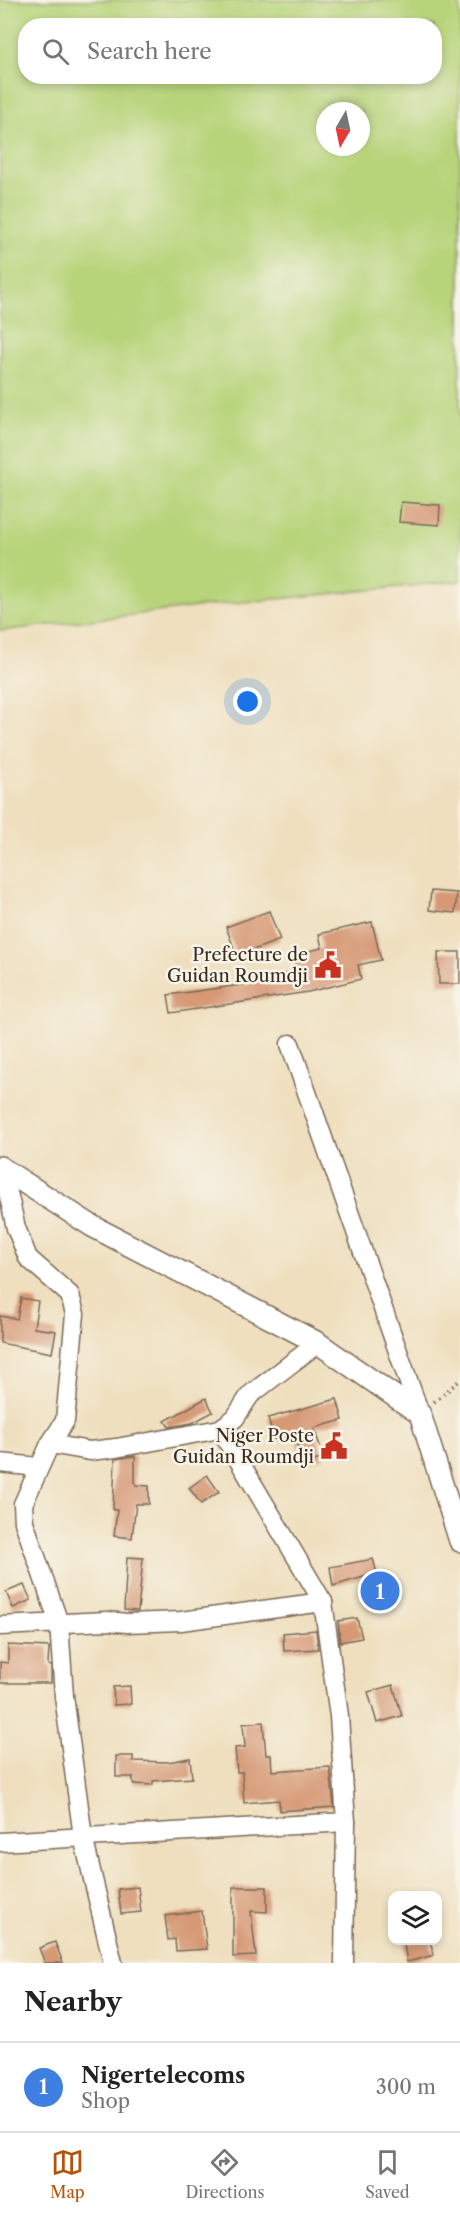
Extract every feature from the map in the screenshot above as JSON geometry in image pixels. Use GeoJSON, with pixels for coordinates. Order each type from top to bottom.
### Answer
{"type":"FeatureCollection","features":[{"type":"Feature","properties":{"kind":"street"},"geometry":{"type":"LineString","coordinates":[[290,1044],[420,1414],[460,1540]]}},
{"type":"Feature","properties":{"kind":"street"},"geometry":{"type":"LineString","coordinates":[[1,1169],[92,1226],[318,1343],[420,1414]]}},
{"type":"Feature","properties":{"kind":"street"},"geometry":{"type":"LineString","coordinates":[[1,1169],[16,1228],[28,1258],[70,1295],[75,1314],[65,1421],[38,1467],[23,1504],[24,1522],[59,1623],[64,1696],[83,1837],[113,1963]]}},
{"type":"Feature","properties":{"kind":"street"},"geometry":{"type":"LineString","coordinates":[[50,1444],[90,1451],[220,1429],[235,1418],[250,1395],[318,1343]]}},
{"type":"Feature","properties":{"kind":"street"},"geometry":{"type":"LineString","coordinates":[[220,1429],[323,1602],[339,1716],[346,1822],[344,1963]]}},
{"type":"Feature","properties":{"kind":"street"},"geometry":{"type":"LineString","coordinates":[[0,1463],[38,1467]]}},
{"type":"Feature","properties":{"kind":"street"},"geometry":{"type":"LineString","coordinates":[[0,1626],[107,1621],[127,1623],[181,1621],[323,1602]]}},
{"type":"Feature","properties":{"kind":"street"},"geometry":{"type":"LineString","coordinates":[[0,1842],[346,1822]]}},
{"type":"Feature","properties":{"kind":"path"},"geometry":{"type":"LineString","coordinates":[[420,1414],[460,1380]]}},
{"type":"Feature","properties":{"kind":"green space"},"geometry":{"type":"Polygon","coordinates":[[[0,0],[460,0],[460,581],[213,605],[0,631],[0,0]]]}},
{"type":"Feature","properties":{"kind":"building"},"geometry":{"type":"Polygon","coordinates":[[[401,502],[440,505],[439,525],[399,522],[401,502]]]}},
{"type":"Feature","properties":{"kind":"building"},"geometry":{"type":"Polygon","coordinates":[[[431,891],[457,893],[455,913],[429,910],[431,891]]]}},
{"type":"Feature","properties":{"kind":"building"},"geometry":{"type":"Polygon","coordinates":[[[269,911],[280,940],[237,956],[226,927],[269,911]]]}},
{"type":"Feature","properties":{"kind":"building"},"geometry":{"type":"Polygon","coordinates":[[[372,922],[381,960],[358,965],[361,979],[308,992],[171,1013],[168,995],[248,984],[247,980],[297,972],[292,955],[322,948],[319,934],[372,922]]]}},
{"type":"Feature","properties":{"kind":"building"},"geometry":{"type":"Polygon","coordinates":[[[438,952],[460,952],[460,984],[439,984],[438,952]]]}},
{"type":"Feature","properties":{"kind":"building"},"geometry":{"type":"Polygon","coordinates":[[[21,1298],[38,1301],[34,1328],[56,1331],[52,1353],[0,1343],[0,1316],[17,1319],[21,1298]]]}},
{"type":"Feature","properties":{"kind":"building"},"geometry":{"type":"Polygon","coordinates":[[[206,1398],[213,1412],[192,1423],[169,1427],[165,1421],[206,1398]]]}},
{"type":"Feature","properties":{"kind":"building"},"geometry":{"type":"Polygon","coordinates":[[[337,1399],[343,1420],[314,1428],[324,1458],[304,1464],[294,1434],[274,1439],[268,1418],[337,1399]]]}},
{"type":"Feature","properties":{"kind":"building"},"geometry":{"type":"Polygon","coordinates":[[[135,1456],[135,1482],[136,1485],[149,1486],[149,1504],[136,1504],[132,1538],[114,1536],[117,1510],[113,1510],[115,1459],[135,1456]]]}},
{"type":"Feature","properties":{"kind":"building"},"geometry":{"type":"Polygon","coordinates":[[[207,1475],[219,1492],[201,1504],[189,1488],[207,1475]]]}},
{"type":"Feature","properties":{"kind":"building"},"geometry":{"type":"Polygon","coordinates":[[[127,1557],[143,1558],[138,1611],[124,1610],[127,1557]]]}},
{"type":"Feature","properties":{"kind":"building"},"geometry":{"type":"Polygon","coordinates":[[[373,1559],[377,1573],[333,1586],[330,1567],[373,1559]]]}},
{"type":"Feature","properties":{"kind":"building"},"geometry":{"type":"Polygon","coordinates":[[[24,1585],[31,1600],[13,1608],[6,1592],[24,1585]]]}},
{"type":"Feature","properties":{"kind":"building"},"geometry":{"type":"Polygon","coordinates":[[[357,1618],[362,1638],[340,1642],[338,1621],[357,1618]]]}},
{"type":"Feature","properties":{"kind":"building"},"geometry":{"type":"Polygon","coordinates":[[[316,1630],[318,1649],[284,1651],[283,1633],[316,1630]]]}},
{"type":"Feature","properties":{"kind":"building"},"geometry":{"type":"Polygon","coordinates":[[[8,1645],[49,1647],[48,1665],[51,1666],[51,1683],[0,1683],[0,1662],[8,1663],[8,1645]]]}},
{"type":"Feature","properties":{"kind":"building"},"geometry":{"type":"Polygon","coordinates":[[[393,1685],[402,1716],[377,1723],[368,1692],[393,1685]]]}},
{"type":"Feature","properties":{"kind":"building"},"geometry":{"type":"Polygon","coordinates":[[[130,1686],[131,1704],[114,1705],[113,1687],[130,1686]]]}},
{"type":"Feature","properties":{"kind":"building"},"geometry":{"type":"Polygon","coordinates":[[[263,1722],[266,1755],[271,1755],[272,1771],[330,1767],[334,1807],[280,1811],[279,1800],[244,1803],[242,1772],[237,1772],[235,1748],[245,1747],[243,1724],[263,1722]]]}},
{"type":"Feature","properties":{"kind":"building"},"geometry":{"type":"Polygon","coordinates":[[[116,1756],[133,1756],[133,1761],[168,1762],[190,1758],[192,1778],[153,1781],[153,1785],[133,1784],[133,1777],[116,1777],[116,1756]]]}},
{"type":"Feature","properties":{"kind":"building"},"geometry":{"type":"Polygon","coordinates":[[[138,1887],[141,1912],[121,1914],[118,1889],[138,1887]]]}},
{"type":"Feature","properties":{"kind":"building"},"geometry":{"type":"Polygon","coordinates":[[[233,1887],[267,1887],[267,1912],[251,1911],[256,1956],[233,1957],[233,1887]]]}},
{"type":"Feature","properties":{"kind":"building"},"geometry":{"type":"Polygon","coordinates":[[[202,1911],[207,1949],[176,1951],[175,1939],[168,1940],[165,1916],[202,1911]]]}},
{"type":"Feature","properties":{"kind":"building"},"geometry":{"type":"Polygon","coordinates":[[[55,1942],[63,1963],[45,1963],[39,1948],[55,1942]]]}},
{"type":"Feature","properties":{"kind":"building"},"geometry":{"type":"Polygon","coordinates":[[[404,1945],[431,1945],[434,1955],[407,1962],[404,1945]]]}},
{"type":"Feature","properties":{"kind":"place","name":"Prefecture de Guidan Roumdji"},"geometry":{"type":"Point","coordinates":[328,965]}},
{"type":"Feature","properties":{"kind":"place","name":"Niger Poste Guidan Roumdji"},"geometry":{"type":"Point","coordinates":[334,1446]}},
{"type":"Feature","properties":{"kind":"place","name":"Nigertelecoms"},"geometry":{"type":"Point","coordinates":[380,1591]}}]}
